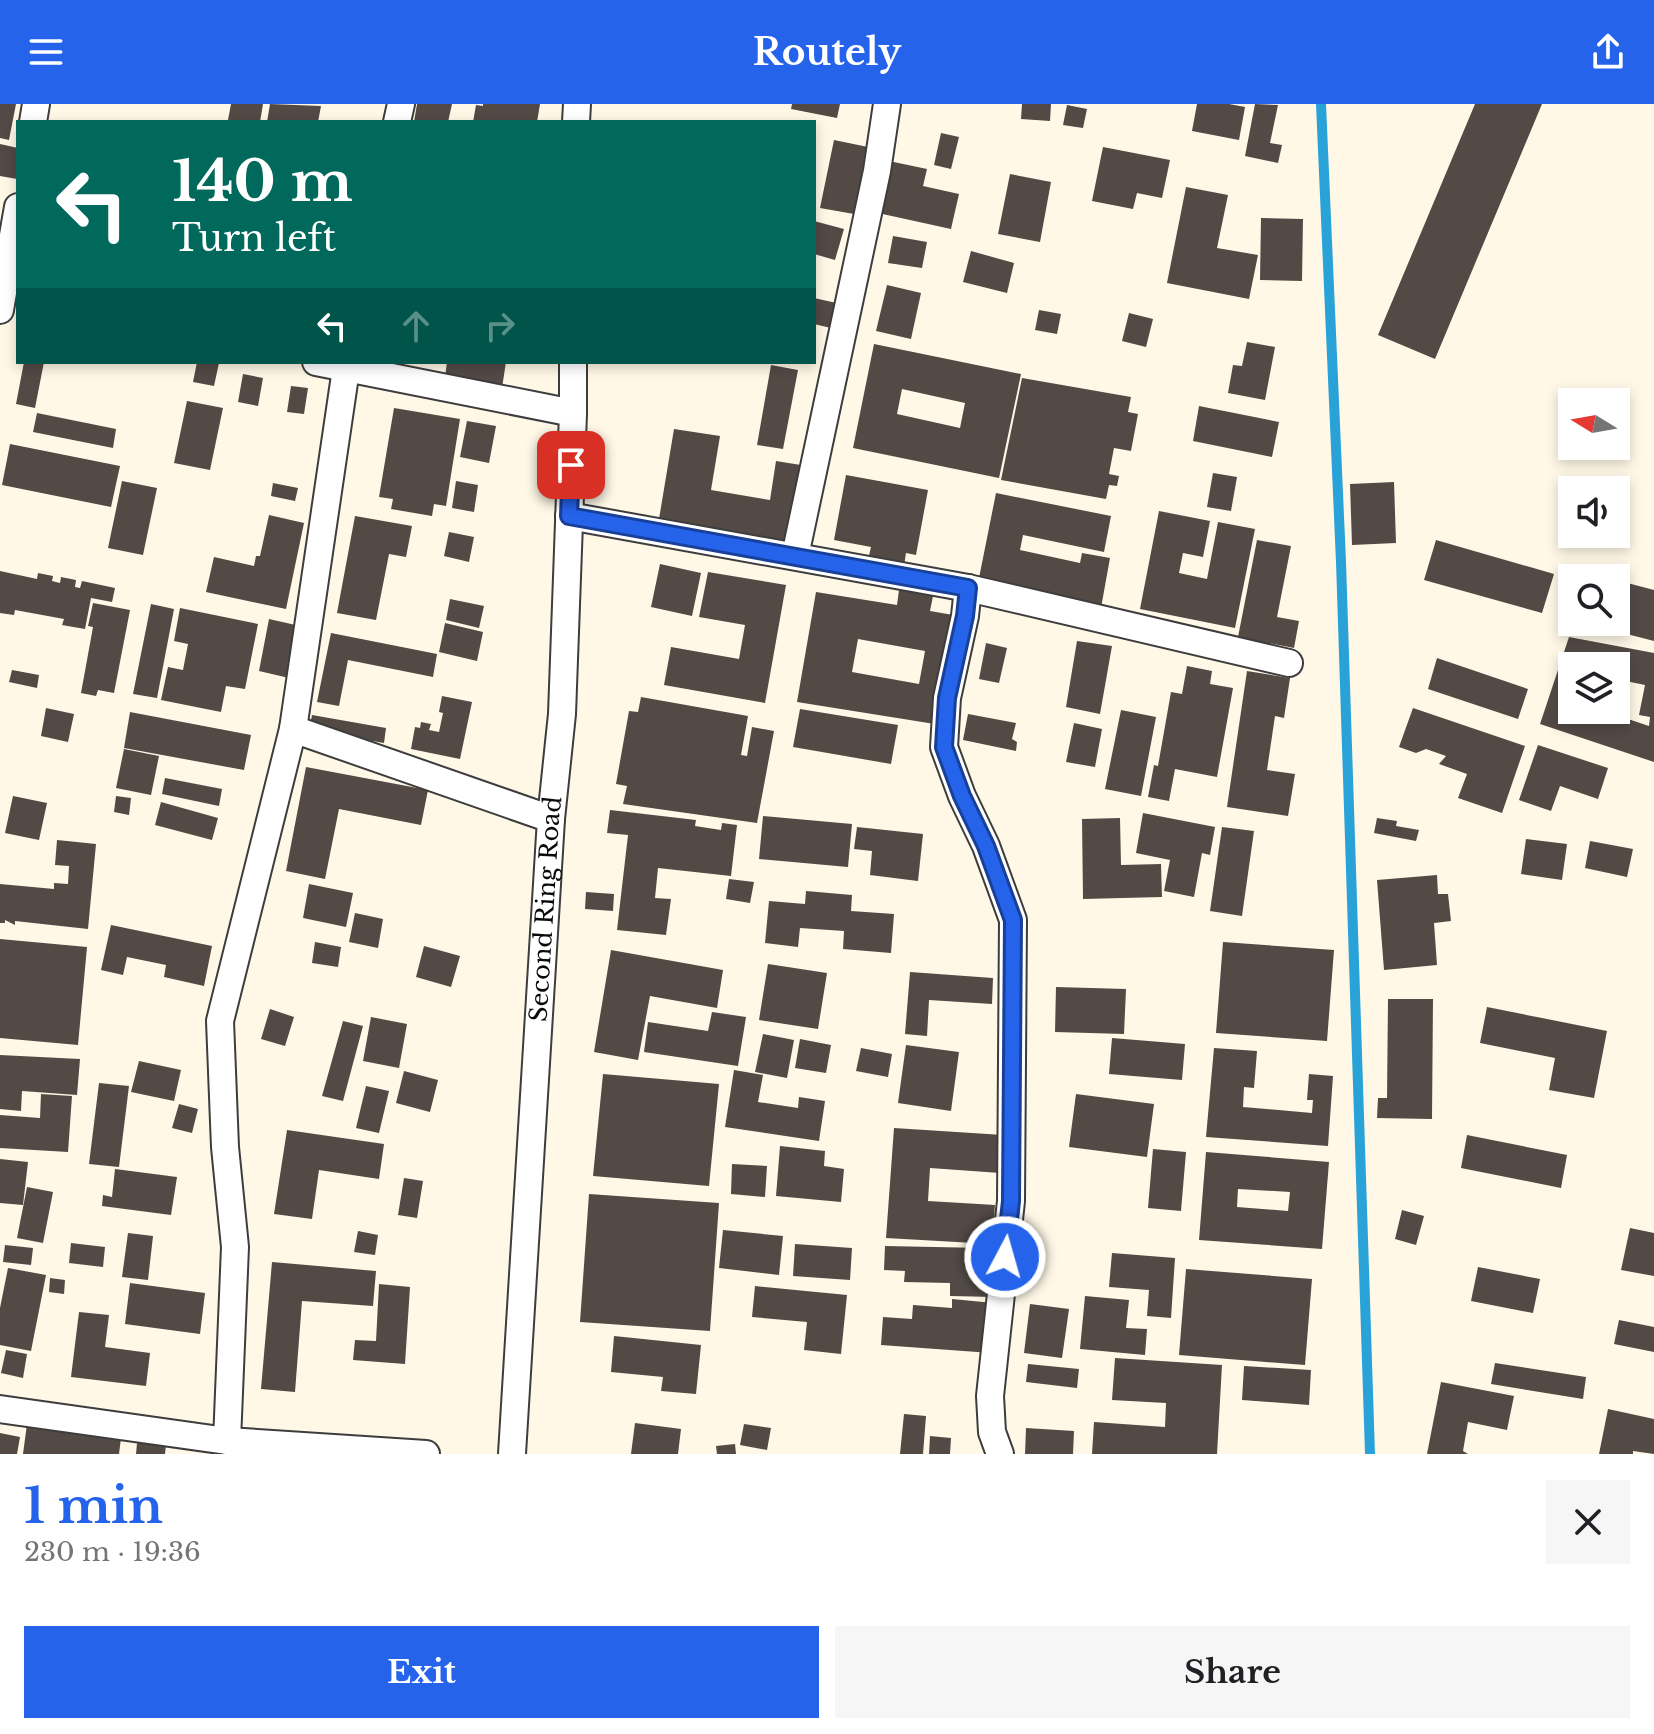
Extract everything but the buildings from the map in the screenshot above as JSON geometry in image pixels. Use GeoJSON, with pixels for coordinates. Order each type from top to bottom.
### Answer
{"type":"FeatureCollection","features":[{"type":"Feature","properties":{"kind":"street"},"geometry":{"type":"LineString","coordinates":[[795,556],[877,171],[887,104]]}},
{"type":"Feature","properties":{"kind":"street"},"geometry":{"type":"LineString","coordinates":[[0,306],[16,218]]}},
{"type":"Feature","properties":{"kind":"street","name":"Second Ring Road"},"geometry":{"type":"LineString","coordinates":[[512,1454],[551,819],[562,714],[573,364]]}},
{"type":"Feature","properties":{"kind":"street"},"geometry":{"type":"LineString","coordinates":[[227,1441],[235,1247],[225,1147],[220,1021],[293,729],[347,365],[573,413]]}},
{"type":"Feature","properties":{"kind":"street"},"geometry":{"type":"LineString","coordinates":[[569,516],[968,588],[1289,663]]}},
{"type":"Feature","properties":{"kind":"street"},"geometry":{"type":"LineString","coordinates":[[968,588],[947,698],[944,747],[1013,920],[1011,1201],[990,1396],[992,1432],[1000,1454]]}},
{"type":"Feature","properties":{"kind":"street"},"geometry":{"type":"LineString","coordinates":[[293,729],[551,819]]}},
{"type":"Feature","properties":{"kind":"street"},"geometry":{"type":"LineString","coordinates":[[0,1409],[227,1441],[426,1454]]}},
{"type":"Feature","properties":{"kind":"waterway"},"geometry":{"type":"LineString","coordinates":[[1321,104],[1341,562],[1370,1454]]}},
{"type":"Feature","properties":{"kind":"route"},"geometry":{"type":"LineString","coordinates":[[571,465],[569,516],[968,588],[947,698],[944,747],[1013,920],[1011,1201],[1005,1257]]}}]}
